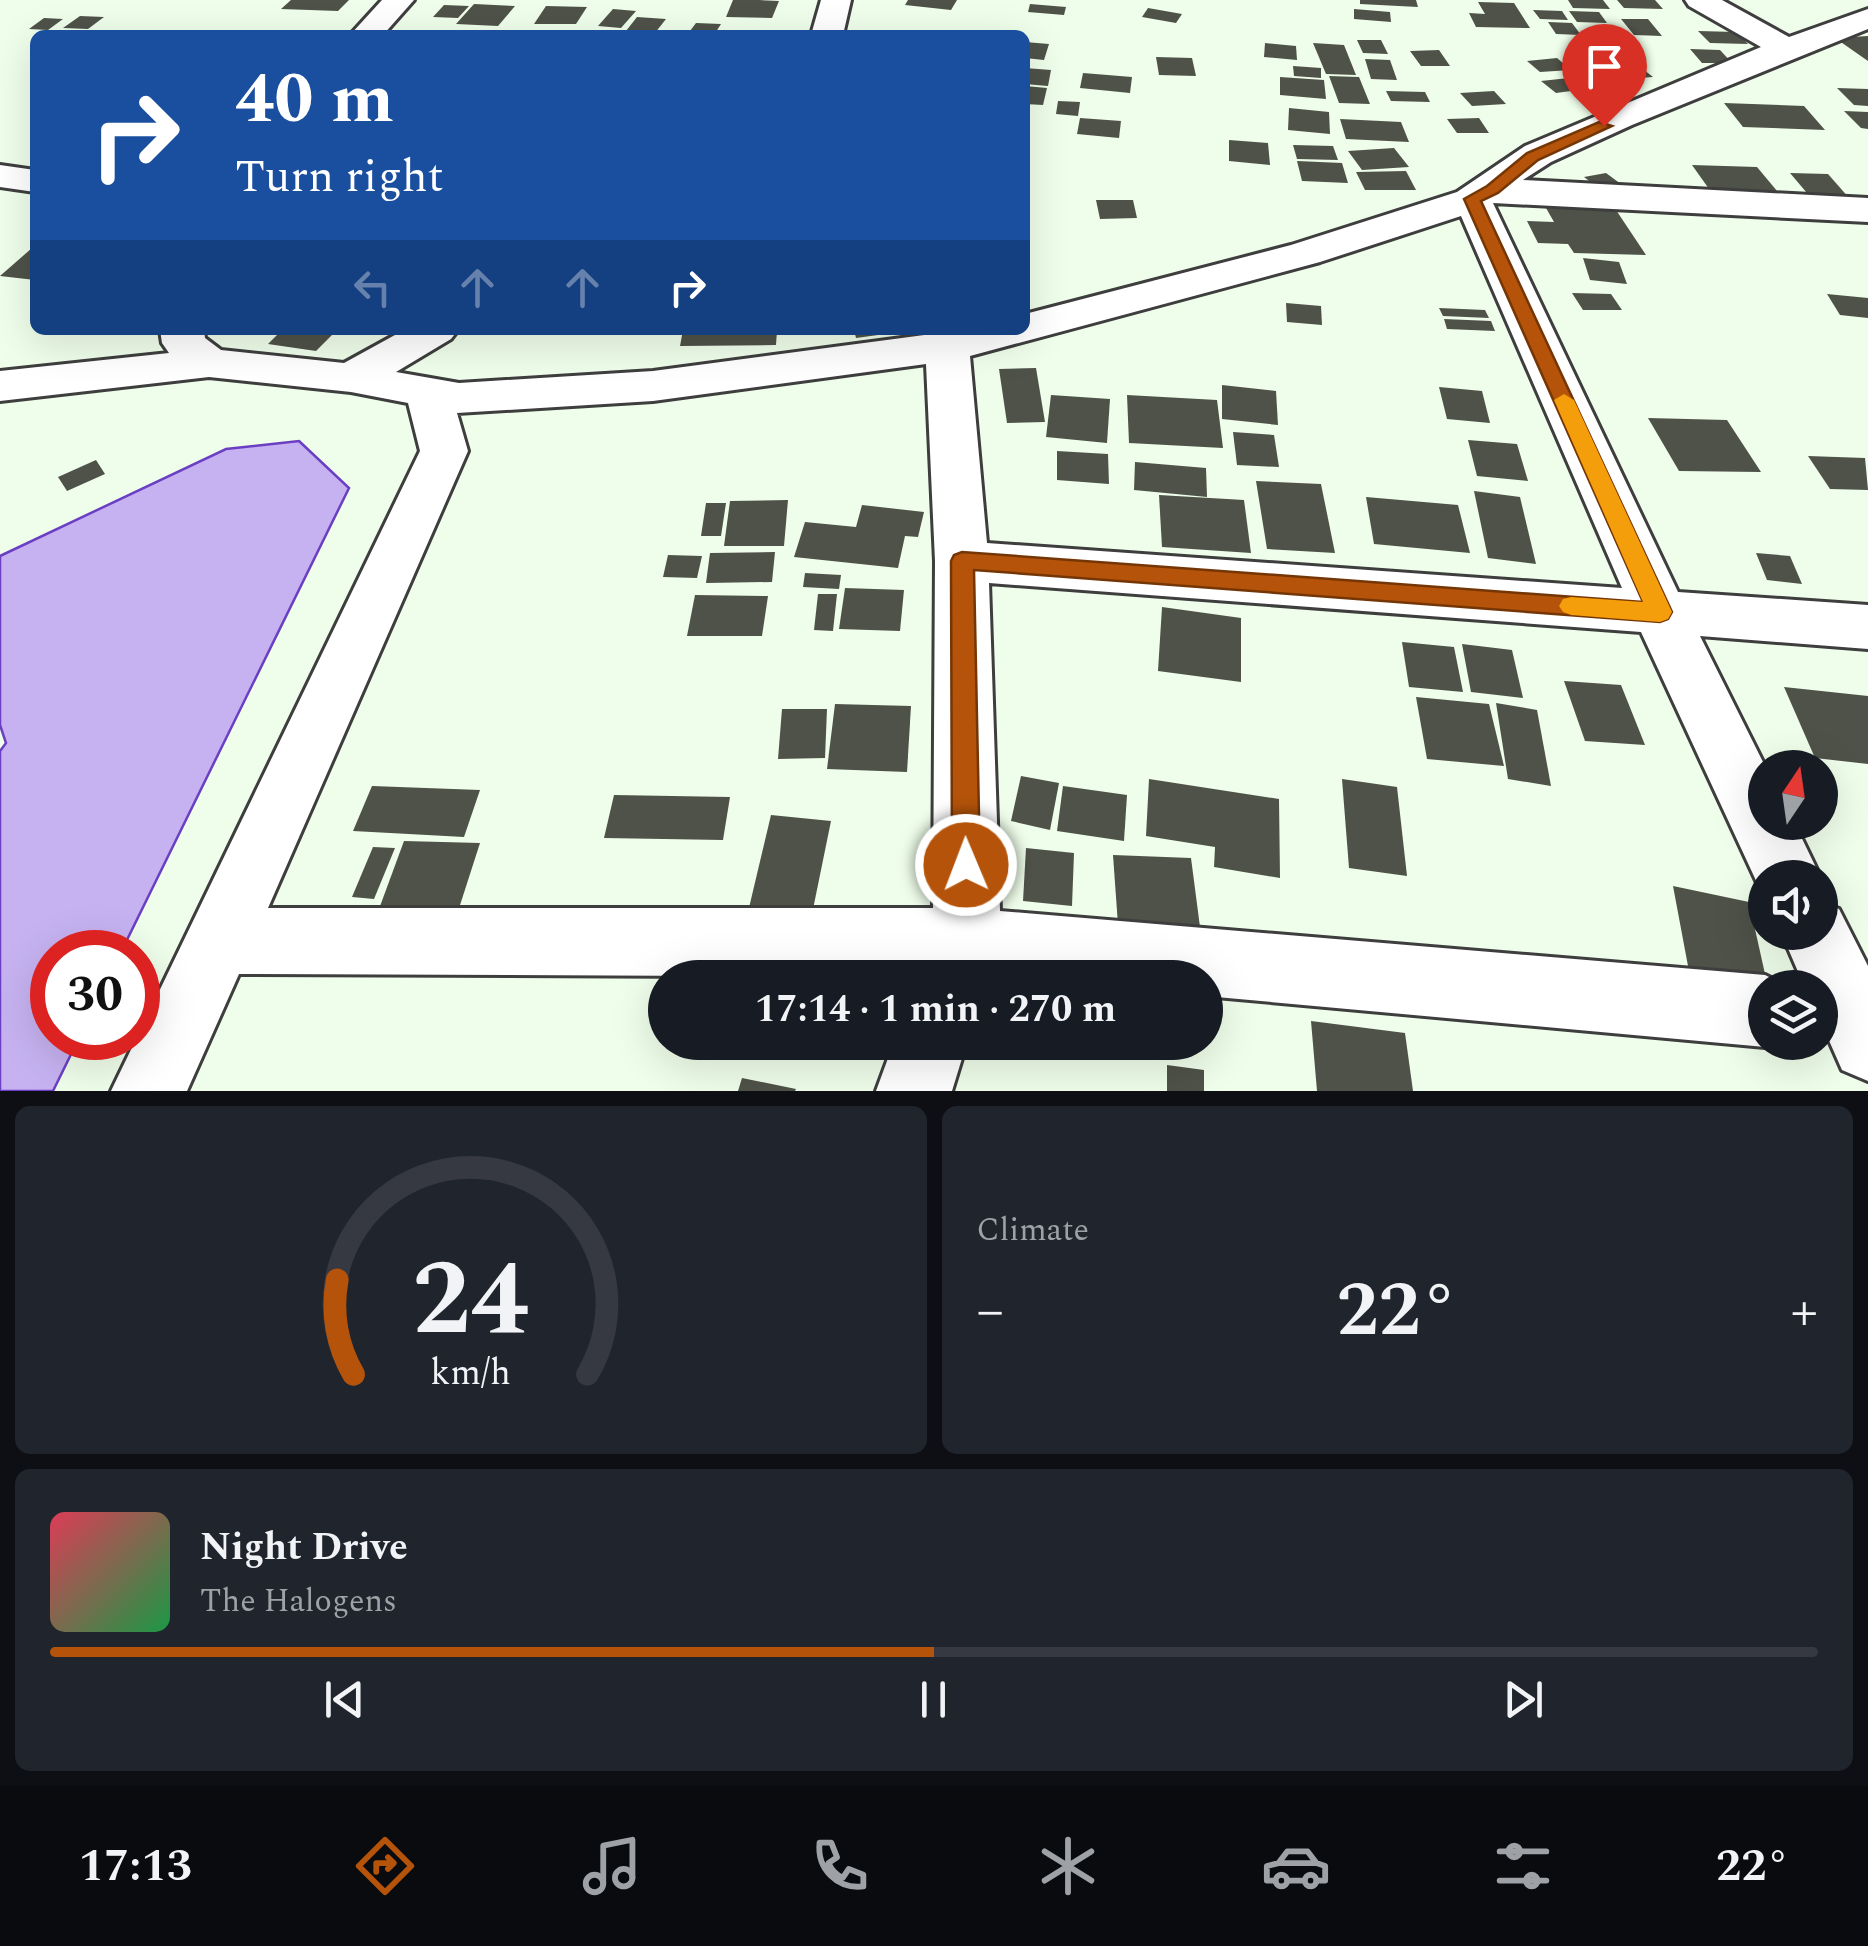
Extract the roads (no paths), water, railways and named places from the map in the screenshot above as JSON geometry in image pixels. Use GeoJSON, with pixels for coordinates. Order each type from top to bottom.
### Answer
{"type":"FeatureCollection","features":[{"type":"Feature","properties":{"kind":"street"},"geometry":{"type":"LineString","coordinates":[[371,30],[399,0]]}},
{"type":"Feature","properties":{"kind":"street"},"geometry":{"type":"LineString","coordinates":[[828,30],[836,0]]}},
{"type":"Feature","properties":{"kind":"street"},"geometry":{"type":"LineString","coordinates":[[1700,0],[1786,48]]}},
{"type":"Feature","properties":{"kind":"street"},"geometry":{"type":"LineString","coordinates":[[1030,325],[1396,226],[1482,194],[1532,156],[1786,48],[1868,18]]}},
{"type":"Feature","properties":{"kind":"street"},"geometry":{"type":"LineString","coordinates":[[0,176],[30,180]]}},
{"type":"Feature","properties":{"kind":"street"},"geometry":{"type":"LineString","coordinates":[[1482,194],[1868,210]]}},
{"type":"Feature","properties":{"kind":"street"},"geometry":{"type":"LineString","coordinates":[[1482,194],[1660,612],[1779,860]]}},
{"type":"Feature","properties":{"kind":"street"},"geometry":{"type":"LineString","coordinates":[[351,378],[427,335]]}},
{"type":"Feature","properties":{"kind":"street"},"geometry":{"type":"LineString","coordinates":[[0,386],[196,347],[459,398],[653,386],[946,348],[994,335]]}},
{"type":"Feature","properties":{"kind":"street"},"geometry":{"type":"LineString","coordinates":[[946,348],[962,561],[960,959]]}},
{"type":"Feature","properties":{"kind":"street"},"geometry":{"type":"LineString","coordinates":[[150,1091],[444,451],[428,393]]}},
{"type":"Feature","properties":{"kind":"street"},"geometry":{"type":"LineString","coordinates":[[962,561],[1868,627]]}},
{"type":"Feature","properties":{"kind":"street"},"geometry":{"type":"LineString","coordinates":[[218,941],[960,959],[1748,1010]]}},
{"type":"Feature","properties":{"kind":"street"},"geometry":{"type":"LineString","coordinates":[[1822,950],[1853,1025]]}},
{"type":"Feature","properties":{"kind":"street"},"geometry":{"type":"LineString","coordinates":[[914,1091],[925,1060]]}}]}
